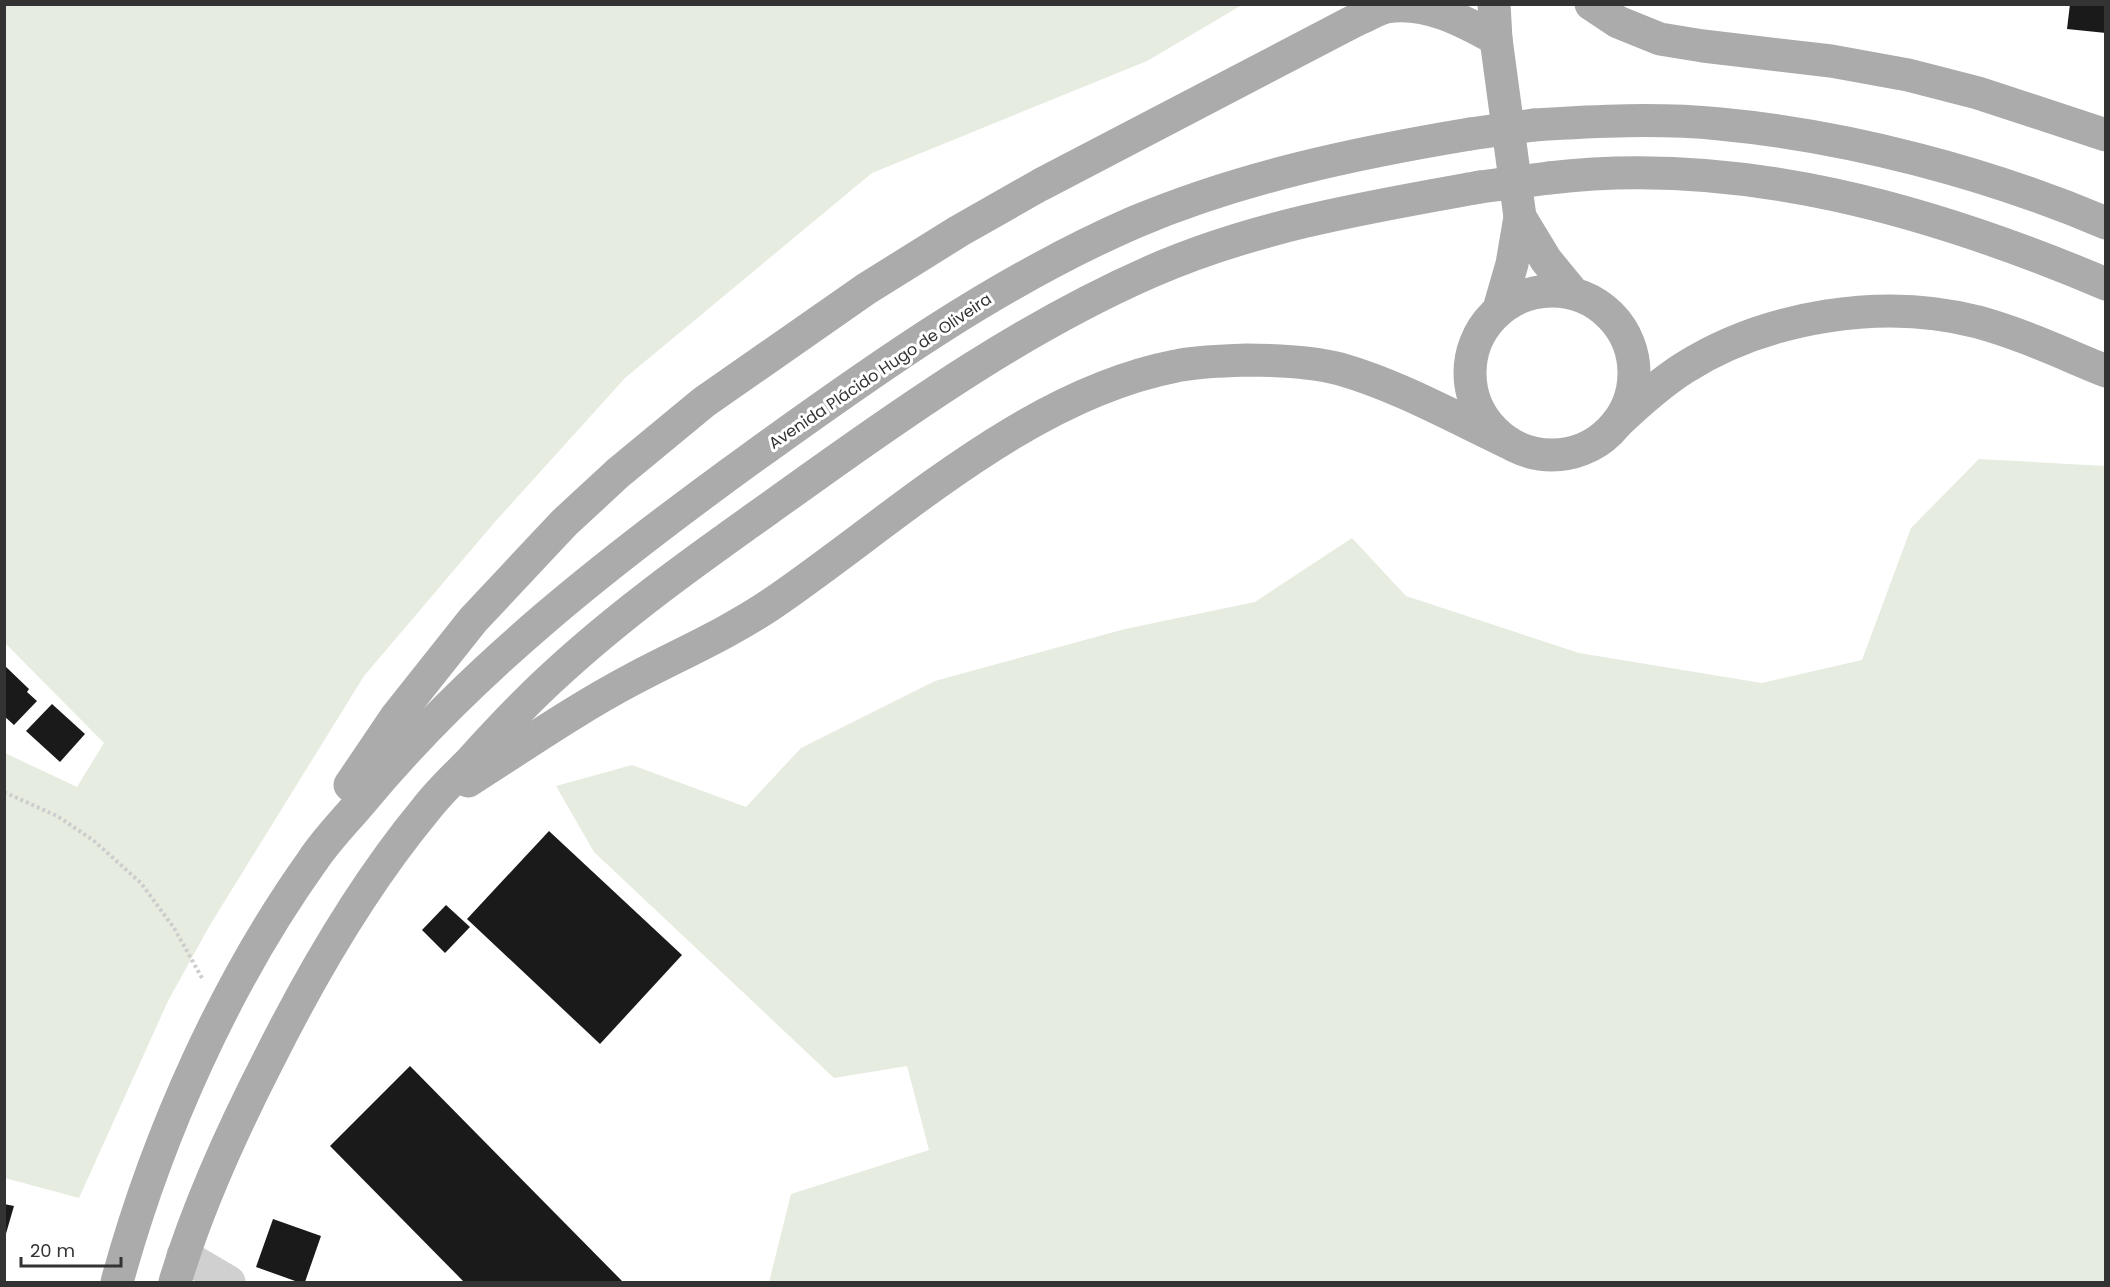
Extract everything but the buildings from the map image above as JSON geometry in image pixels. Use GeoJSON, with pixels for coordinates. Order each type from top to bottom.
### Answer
{"type":"FeatureCollection","features":[{"type":"Feature","properties":{"kind":"main road"},"geometry":{"type":"LineString","coordinates":[[1494,4],[1496,39],[1520,217],[1512,264],[1499,309]]}},
{"type":"Feature","properties":{"kind":"main road"},"geometry":{"type":"LineString","coordinates":[[1591,4],[1618,22],[1660,39],[1831,62],[1908,75],[1978,93],[2106,135]]}},
{"type":"Feature","properties":{"kind":"main road"},"geometry":{"type":"LineString","coordinates":[[314,858],[344,794],[396,717],[473,620],[564,523],[618,473],[704,402],[866,289],[959,231],[1040,185],[1364,12],[1405,5],[1432,8],[1461,20],[1496,39]]}},
{"type":"Feature","properties":{"kind":"main road","name":"Avenida Plácido Hugo de Oliveira"},"geometry":{"type":"LineString","coordinates":[[117,1282],[142,1200],[174,1116],[221,1013],[259,945],[314,858],[395,761],[450,703],[522,637],[606,568],[707,491],[914,343],[986,298],[1061,257],[1139,221],[1198,199],[1271,176],[1349,157],[1470,134],[1534,125],[1653,120],[1720,123],[1862,147],[1942,167],[2013,189],[2106,223]]}},
{"type":"Feature","properties":{"kind":"main road"},"geometry":{"type":"LineString","coordinates":[[179,1269],[220,1163],[249,1097],[287,1023],[335,937],[426,808],[495,734],[555,675],[607,629],[686,568],[912,407],[989,357],[1065,314],[1150,272],[1221,245],[1324,217],[1480,188],[1592,173],[1689,173],[1749,179],[1804,188],[1958,227],[2045,258],[2106,284]]}},
{"type":"Feature","properties":{"kind":"main road"},"geometry":{"type":"LineString","coordinates":[[1520,217],[1545,260],[1573,293]]}},
{"type":"Feature","properties":{"kind":"main road"},"geometry":{"type":"LineString","coordinates":[[1507,442],[1488,425],[1474,403],[1469,377],[1472,351],[1482,328],[1499,309],[1521,295],[1547,290],[1573,293],[1598,304],[1617,323],[1630,346],[1634,373],[1630,400],[1617,423]]}},
{"type":"Feature","properties":{"kind":"main road"},"geometry":{"type":"LineString","coordinates":[[426,808],[592,701],[718,636],[764,609],[810,578],[961,466],[1015,430],[1070,402],[1128,378],[1176,366],[1220,361],[1281,360],[1338,369],[1394,387],[1529,452],[1554,455],[1578,451],[1599,440],[1651,392],[1686,367],[1727,346],[1806,320],[1849,314],[1899,311],[1941,314],[1978,322],[2018,335],[2106,371]]}},
{"type":"Feature","properties":{"kind":"lane"},"geometry":{"type":"LineString","coordinates":[[179,1269],[229,1282]]}},
{"type":"Feature","properties":{"kind":"path"},"geometry":{"type":"LineString","coordinates":[[4,792],[57,816],[93,840],[141,883],[174,928],[221,1013]]}},
{"type":"Feature","properties":{"kind":"shaded area"},"geometry":{"type":"Polygon","coordinates":[[[4,5],[1242,5],[1147,61],[872,173],[625,378],[494,523],[364,676],[210,925],[168,1001],[79,1198],[5,1178],[5,753],[77,787],[104,743],[5,643],[4,5]]]}},
{"type":"Feature","properties":{"kind":"shaded area"},"geometry":{"type":"Polygon","coordinates":[[[1979,459],[2105,466],[2105,1282],[769,1282],[791,1194],[929,1150],[907,1066],[834,1078],[594,852],[556,786],[632,765],[746,807],[801,748],[935,681],[1125,629],[1255,602],[1352,538],[1406,596],[1579,653],[1762,683],[1862,660],[1911,528],[1979,459]]]}}]}
